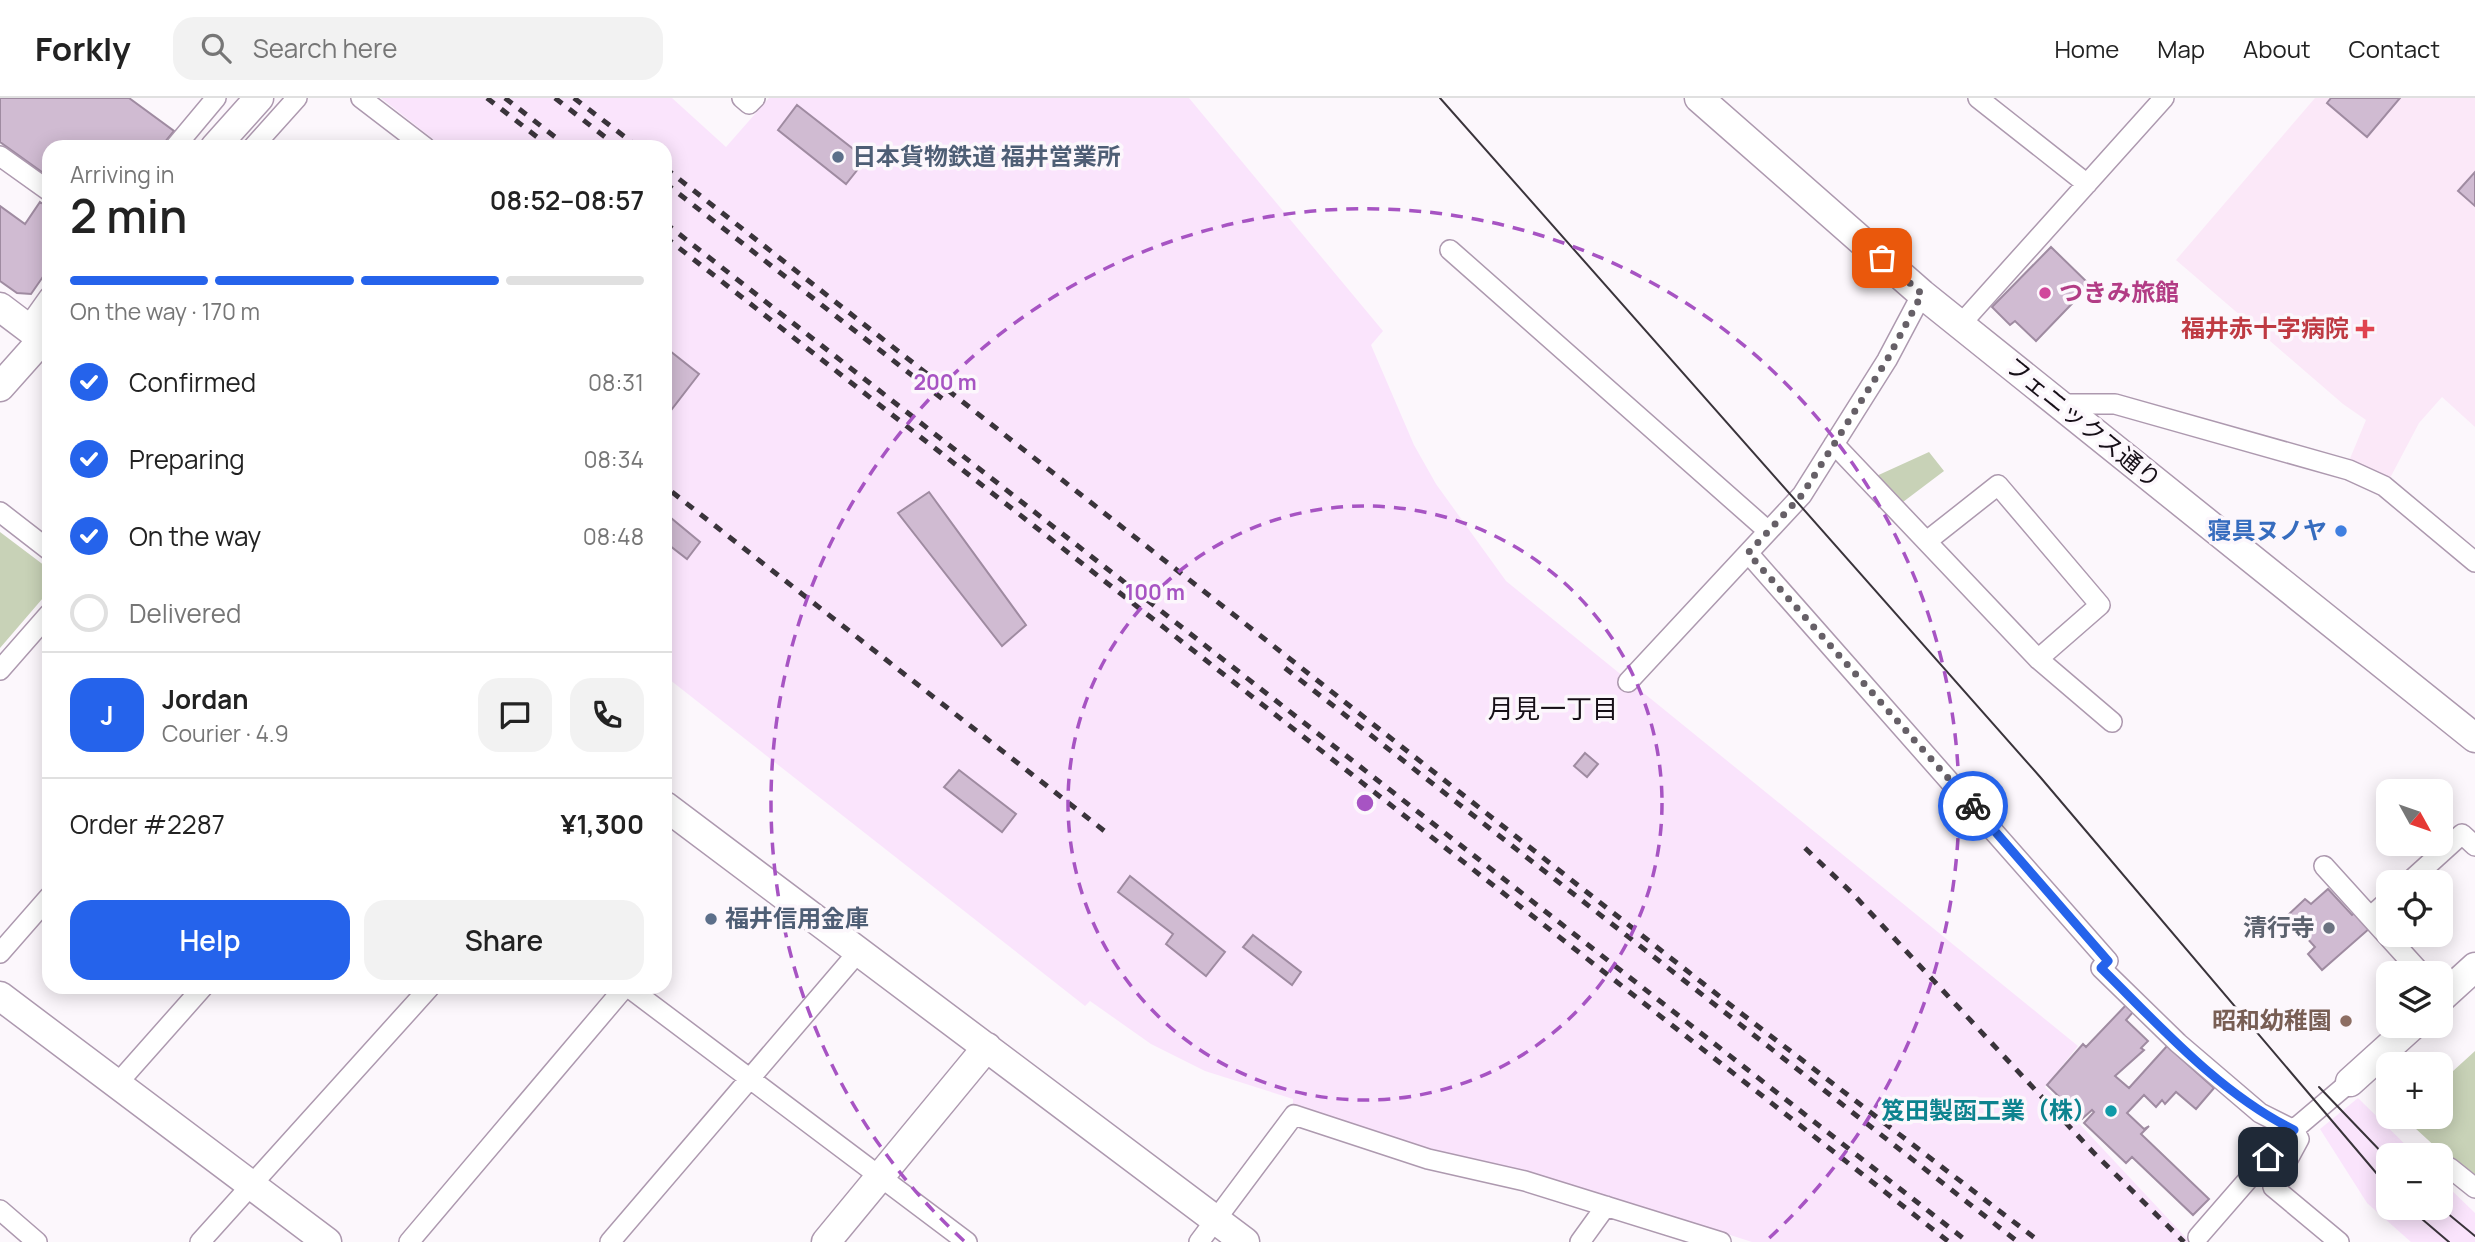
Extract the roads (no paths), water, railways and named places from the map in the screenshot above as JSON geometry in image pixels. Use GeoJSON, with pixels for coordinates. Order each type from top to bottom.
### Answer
{"type":"FeatureCollection","features":[{"type":"Feature","properties":{"kind":"street"},"geometry":{"type":"LineString","coordinates":[[181,140],[216,98]]}},
{"type":"Feature","properties":{"kind":"street"},"geometry":{"type":"LineString","coordinates":[[221,140],[259,98]]}},
{"type":"Feature","properties":{"kind":"street"},"geometry":{"type":"LineString","coordinates":[[259,140],[297,98]]}},
{"type":"Feature","properties":{"kind":"street"},"geometry":{"type":"LineString","coordinates":[[361,98],[416,140]]}},
{"type":"Feature","properties":{"kind":"street"},"geometry":{"type":"LineString","coordinates":[[742,98],[749,104],[755,98]]}},
{"type":"Feature","properties":{"kind":"street","name":"フェニックス通り"},"geometry":{"type":"LineString","coordinates":[[1699,98],[1922,294],[2475,738]]}},
{"type":"Feature","properties":{"kind":"street"},"geometry":{"type":"LineString","coordinates":[[1978,98],[2087,184]]}},
{"type":"Feature","properties":{"kind":"street"},"geometry":{"type":"LineString","coordinates":[[1960,325],[2164,98]]}},
{"type":"Feature","properties":{"kind":"street"},"geometry":{"type":"LineString","coordinates":[[0,156],[42,186]]}},
{"type":"Feature","properties":{"kind":"street"},"geometry":{"type":"LineString","coordinates":[[1450,250],[1768,531]]}},
{"type":"Feature","properties":{"kind":"street"},"geometry":{"type":"LineString","coordinates":[[1628,682],[1802,495],[1887,360],[1922,294]]}},
{"type":"Feature","properties":{"kind":"street"},"geometry":{"type":"LineString","coordinates":[[0,307],[42,336],[0,387]]}},
{"type":"Feature","properties":{"kind":"street"},"geometry":{"type":"LineString","coordinates":[[2059,404],[2115,404],[2349,470],[2384,486],[2475,562]]}},
{"type":"Feature","properties":{"kind":"street"},"geometry":{"type":"LineString","coordinates":[[1834,444],[2038,659],[2112,722]]}},
{"type":"Feature","properties":{"kind":"street"},"geometry":{"type":"LineString","coordinates":[[1927,541],[1998,485],[2101,605],[2038,659]]}},
{"type":"Feature","properties":{"kind":"street"},"geometry":{"type":"LineString","coordinates":[[0,512],[42,545]]}},
{"type":"Feature","properties":{"kind":"street"},"geometry":{"type":"LineString","coordinates":[[1748,553],[2108,961],[2101,968],[2178,1043],[2250,1104],[2294,1130],[2299,1139],[2273,1187],[2339,1242]]}},
{"type":"Feature","properties":{"kind":"street"},"geometry":{"type":"LineString","coordinates":[[0,670],[42,622]]}},
{"type":"Feature","properties":{"kind":"street"},"geometry":{"type":"LineString","coordinates":[[672,811],[987,1047],[1207,1231],[1245,1242]]}},
{"type":"Feature","properties":{"kind":"street"},"geometry":{"type":"LineString","coordinates":[[2422,870],[2462,834],[2475,846]]}},
{"type":"Feature","properties":{"kind":"street"},"geometry":{"type":"LineString","coordinates":[[2323,866],[2410,961]]}},
{"type":"Feature","properties":{"kind":"street"},"geometry":{"type":"LineString","coordinates":[[0,953],[42,905]]}},
{"type":"Feature","properties":{"kind":"street"},"geometry":{"type":"LineString","coordinates":[[2370,917],[2376,912]]}},
{"type":"Feature","properties":{"kind":"street"},"geometry":{"type":"LineString","coordinates":[[610,1242],[752,1080],[859,951]]}},
{"type":"Feature","properties":{"kind":"street"},"geometry":{"type":"LineString","coordinates":[[2453,987],[2475,967]]}},
{"type":"Feature","properties":{"kind":"street"},"geometry":{"type":"LineString","coordinates":[[117,1084],[196,994]]}},
{"type":"Feature","properties":{"kind":"street"},"geometry":{"type":"LineString","coordinates":[[200,1242],[423,994]]}},
{"type":"Feature","properties":{"kind":"street"},"geometry":{"type":"LineString","coordinates":[[409,1242],[621,994]]}},
{"type":"Feature","properties":{"kind":"street"},"geometry":{"type":"LineString","coordinates":[[636,994],[967,1242]]}},
{"type":"Feature","properties":{"kind":"street"},"geometry":{"type":"LineString","coordinates":[[0,996],[327,1242]]}},
{"type":"Feature","properties":{"kind":"street"},"geometry":{"type":"LineString","coordinates":[[2198,1237],[2294,1130],[2399,1038]]}},
{"type":"Feature","properties":{"kind":"street"},"geometry":{"type":"LineString","coordinates":[[826,1242],[987,1047]]}},
{"type":"Feature","properties":{"kind":"street"},"geometry":{"type":"LineString","coordinates":[[1207,1231],[1294,1115],[1428,1159],[1525,1181],[1721,1242]]}},
{"type":"Feature","properties":{"kind":"street"},"geometry":{"type":"LineString","coordinates":[[2453,1170],[2475,1188]]}},
{"type":"Feature","properties":{"kind":"street"},"geometry":{"type":"LineString","coordinates":[[1580,1242],[1606,1206]]}},
{"type":"Feature","properties":{"kind":"street"},"geometry":{"type":"LineString","coordinates":[[0,1210],[37,1242]]}},
{"type":"Feature","properties":{"kind":"tram line"},"geometry":{"type":"LineString","coordinates":[[1440,98],[2041,778],[2376,1173]]}},
{"type":"Feature","properties":{"kind":"tram line"},"geometry":{"type":"LineString","coordinates":[[2319,1087],[2376,1146]]}},
{"type":"Feature","properties":{"kind":"tram line"},"geometry":{"type":"LineString","coordinates":[[2453,1218],[2475,1236]]}},
{"type":"Feature","properties":{"kind":"tram line"},"geometry":{"type":"LineString","coordinates":[[2423,1220],[2449,1242]]}},
{"type":"Feature","properties":{"kind":"railway"},"geometry":{"type":"LineString","coordinates":[[487,98],[541,140]]}},
{"type":"Feature","properties":{"kind":"railway"},"geometry":{"type":"LineString","coordinates":[[505,98],[559,140]]}},
{"type":"Feature","properties":{"kind":"railway"},"geometry":{"type":"LineString","coordinates":[[555,98],[609,140]]}},
{"type":"Feature","properties":{"kind":"railway"},"geometry":{"type":"LineString","coordinates":[[574,98],[629,140]]}},
{"type":"Feature","properties":{"kind":"railway"},"geometry":{"type":"LineString","coordinates":[[672,173],[1742,1014],[2040,1242]]}},
{"type":"Feature","properties":{"kind":"railway"},"geometry":{"type":"LineString","coordinates":[[672,188],[949,404]]}},
{"type":"Feature","properties":{"kind":"railway"},"geometry":{"type":"LineString","coordinates":[[672,228],[1968,1242]]}},
{"type":"Feature","properties":{"kind":"railway"},"geometry":{"type":"LineString","coordinates":[[672,242],[1949,1242]]}},
{"type":"Feature","properties":{"kind":"railway"},"geometry":{"type":"LineString","coordinates":[[672,492],[1107,833]]}},
{"type":"Feature","properties":{"kind":"railway"},"geometry":{"type":"LineString","coordinates":[[1285,668],[2018,1242]]}},
{"type":"Feature","properties":{"kind":"railway"},"geometry":{"type":"LineString","coordinates":[[1805,848],[1853,894],[2093,1152],[2184,1242]]}},
{"type":"Feature","properties":{"kind":"place","name":"日本貨物鉄道 福井営業所"},"geometry":{"type":"Point","coordinates":[838,157]}},
{"type":"Feature","properties":{"kind":"place","name":"つきみ旅館"},"geometry":{"type":"Point","coordinates":[2045,293]}},
{"type":"Feature","properties":{"kind":"place","name":"福井赤十字病院"},"geometry":{"type":"Point","coordinates":[2365,329]}},
{"type":"Feature","properties":{"kind":"place","name":"寝具ヌノヤ"},"geometry":{"type":"Point","coordinates":[2341,531]}},
{"type":"Feature","properties":{"kind":"place","name":"福井信用金庫"},"geometry":{"type":"Point","coordinates":[711,919]}},
{"type":"Feature","properties":{"kind":"place","name":"清行寺"},"geometry":{"type":"Point","coordinates":[2329,928]}},
{"type":"Feature","properties":{"kind":"place","name":"昭和幼稚園"},"geometry":{"type":"Point","coordinates":[2346,1021]}},
{"type":"Feature","properties":{"kind":"place","name":"笈田製函工業（株）"},"geometry":{"type":"Point","coordinates":[2111,1111]}},
{"type":"Feature","properties":{"kind":"district","name":"月見一丁目"},"geometry":{"type":"Point","coordinates":[1553,709]}}]}
